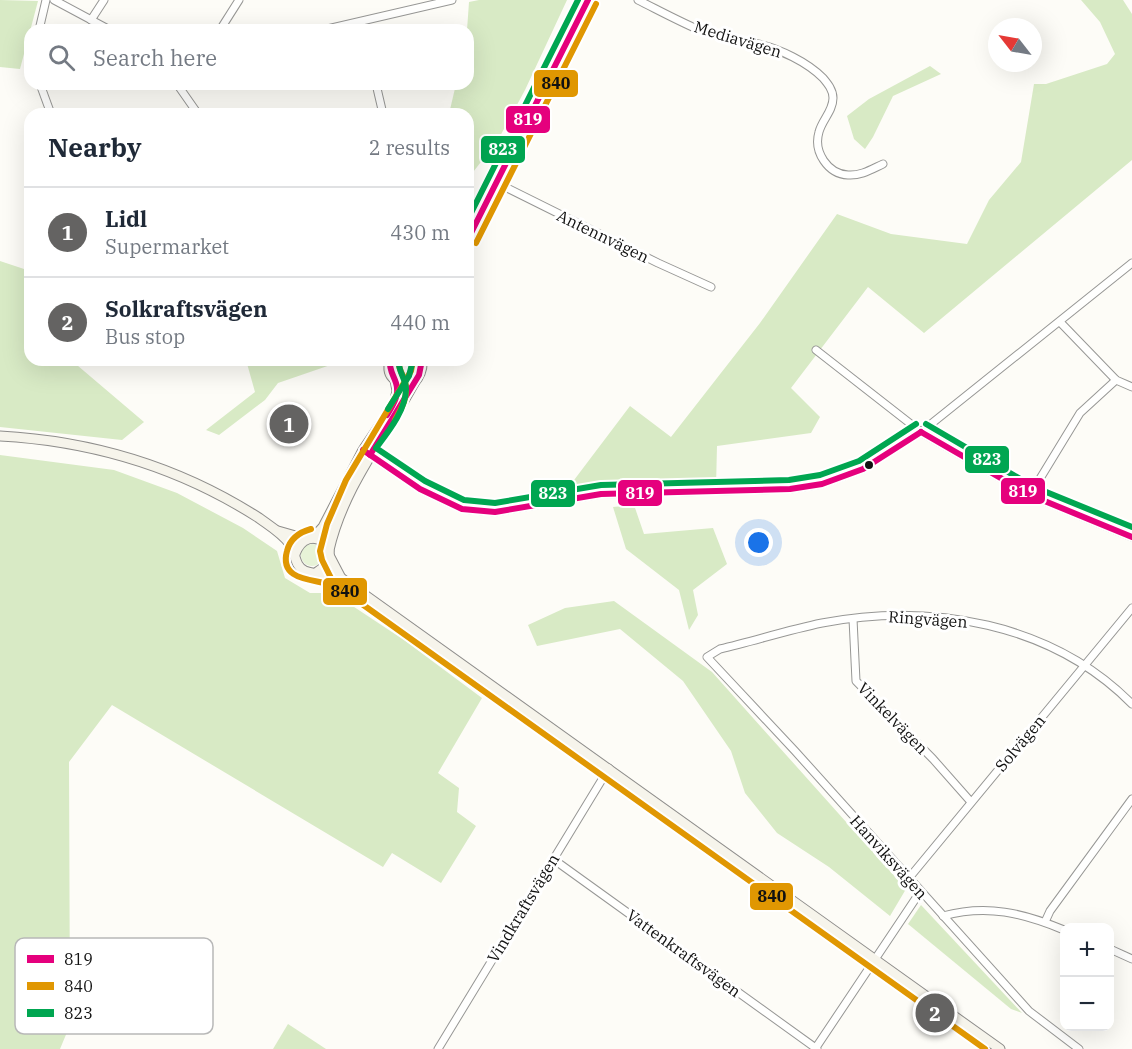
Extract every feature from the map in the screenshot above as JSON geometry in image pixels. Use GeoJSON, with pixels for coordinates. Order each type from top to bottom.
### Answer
{"type":"FeatureCollection","features":[{"type":"Feature","properties":{"kind":"street"},"geometry":{"type":"LineString","coordinates":[[40,24],[46,0]]}},
{"type":"Feature","properties":{"kind":"street"},"geometry":{"type":"LineString","coordinates":[[54,0],[99,24]]}},
{"type":"Feature","properties":{"kind":"street"},"geometry":{"type":"LineString","coordinates":[[91,20],[104,0]]}},
{"type":"Feature","properties":{"kind":"street"},"geometry":{"type":"LineString","coordinates":[[224,24],[239,0]]}},
{"type":"Feature","properties":{"kind":"street"},"geometry":{"type":"LineString","coordinates":[[370,24],[452,0]]}},
{"type":"Feature","properties":{"kind":"street"},"geometry":{"type":"LineString","coordinates":[[474,227],[588,0]]}},
{"type":"Feature","properties":{"kind":"street","name":"Mediavägen"},"geometry":{"type":"LineString","coordinates":[[638,0],[704,32],[764,45],[789,55],[807,66],[821,76],[830,86],[832,93],[831,108],[819,132],[817,146],[822,159],[838,173],[848,175],[861,174],[883,165]]}},
{"type":"Feature","properties":{"kind":"street"},"geometry":{"type":"LineString","coordinates":[[42,90],[49,108]]}},
{"type":"Feature","properties":{"kind":"street"},"geometry":{"type":"LineString","coordinates":[[181,90],[194,108]]}},
{"type":"Feature","properties":{"kind":"street"},"geometry":{"type":"LineString","coordinates":[[377,90],[382,108]]}},
{"type":"Feature","properties":{"kind":"street","name":"Antennvägen"},"geometry":{"type":"LineString","coordinates":[[497,183],[711,287]]}},
{"type":"Feature","properties":{"kind":"street"},"geometry":{"type":"LineString","coordinates":[[367,452],[420,489],[462,509],[495,512],[602,494],[790,489],[822,484],[863,469],[921,432],[1132,263]]}},
{"type":"Feature","properties":{"kind":"street"},"geometry":{"type":"LineString","coordinates":[[1060,322],[1116,380],[1132,387]]}},
{"type":"Feature","properties":{"kind":"street"},"geometry":{"type":"LineString","coordinates":[[816,350],[921,432],[1030,495],[1132,537]]}},
{"type":"Feature","properties":{"kind":"street"},"geometry":{"type":"LineString","coordinates":[[390,366],[389,373],[395,380],[403,384],[414,383]]}},
{"type":"Feature","properties":{"kind":"street"},"geometry":{"type":"LineString","coordinates":[[317,572],[326,567],[342,507],[367,452],[420,377],[423,366]]}},
{"type":"Feature","properties":{"kind":"street"},"geometry":{"type":"LineString","coordinates":[[295,554],[298,544],[323,527],[367,452],[394,404],[397,391],[395,380]]}},
{"type":"Feature","properties":{"kind":"street"},"geometry":{"type":"LineString","coordinates":[[1030,495],[1080,413],[1116,380]]}},
{"type":"Feature","properties":{"kind":"street"},"geometry":{"type":"LineString","coordinates":[[0,436],[69,444],[145,462],[215,493],[278,531],[291,546],[297,565],[306,572],[317,572],[341,578],[1000,1049]]}},
{"type":"Feature","properties":{"kind":"street"},"geometry":{"type":"LineString","coordinates":[[278,531],[323,541],[341,578]]}},
{"type":"Feature","properties":{"kind":"street","name":"Solvägen"},"geometry":{"type":"LineString","coordinates":[[909,878],[1132,608]]}},
{"type":"Feature","properties":{"kind":"street","name":"Ringvägen"},"geometry":{"type":"LineString","coordinates":[[707,657],[720,649],[820,624],[853,619],[911,616],[963,619],[1012,630],[1065,652],[1118,690],[1132,704]]}},
{"type":"Feature","properties":{"kind":"street","name":"Vinkelvägen"},"geometry":{"type":"LineString","coordinates":[[853,619],[856,681],[933,759],[971,802]]}},
{"type":"Feature","properties":{"kind":"street","name":"Hanviksvägen"},"geometry":{"type":"LineString","coordinates":[[707,657],[1029,1011],[1079,1049]]}},
{"type":"Feature","properties":{"kind":"street","name":"Vindkraftsvägen"},"geometry":{"type":"LineString","coordinates":[[438,1049],[609,768]]}},
{"type":"Feature","properties":{"kind":"street"},"geometry":{"type":"LineString","coordinates":[[1045,922],[1050,911],[1132,799]]}},
{"type":"Feature","properties":{"kind":"street","name":"Vattenkraftsvägen"},"geometry":{"type":"LineString","coordinates":[[553,859],[816,1049]]}},
{"type":"Feature","properties":{"kind":"street"},"geometry":{"type":"LineString","coordinates":[[816,1049],[920,892]]}},
{"type":"Feature","properties":{"kind":"street"},"geometry":{"type":"LineString","coordinates":[[943,916],[965,910],[1009,911],[1060,928]]}},
{"type":"Feature","properties":{"kind":"street"},"geometry":{"type":"LineString","coordinates":[[1114,951],[1132,959]]}},
{"type":"Feature","properties":{"kind":"green space"},"geometry":{"type":"Polygon","coordinates":[[[0,0],[38,1],[32,24],[24,24],[24,54],[20,69],[0,67],[0,0]]]}},
{"type":"Feature","properties":{"kind":"green space"},"geometry":{"type":"Polygon","coordinates":[[[567,0],[525,90],[498,140],[474,171],[474,108],[450,108],[455,90],[474,90],[474,24],[467,24],[469,2],[567,0]]]}},
{"type":"Feature","properties":{"kind":"green space"},"geometry":{"type":"Polygon","coordinates":[[[1081,0],[1123,0],[1132,14],[1132,160],[924,333],[868,287],[791,388],[820,417],[811,433],[717,446],[716,487],[614,485],[565,492],[630,406],[671,437],[760,323],[837,214],[891,234],[967,244],[989,200],[1021,162],[1034,84],[1046,84],[1107,64],[1115,54],[1100,22],[1081,0]]]}},
{"type":"Feature","properties":{"kind":"green space"},"geometry":{"type":"Polygon","coordinates":[[[930,66],[941,74],[893,96],[865,149],[854,139],[847,116],[869,99],[930,66]]]}},
{"type":"Feature","properties":{"kind":"green space"},"geometry":{"type":"Polygon","coordinates":[[[0,261],[24,269],[24,366],[78,366],[144,422],[122,440],[0,427],[0,261]]]}},
{"type":"Feature","properties":{"kind":"green space"},"geometry":{"type":"Polygon","coordinates":[[[248,366],[328,366],[278,383],[265,400],[219,435],[206,430],[255,392],[248,366]]]}},
{"type":"Feature","properties":{"kind":"green space"},"geometry":{"type":"Polygon","coordinates":[[[0,455],[114,470],[177,493],[243,528],[277,551],[285,578],[310,593],[333,593],[404,640],[482,698],[438,773],[459,788],[457,812],[476,826],[441,883],[392,853],[383,867],[112,705],[69,762],[70,938],[15,938],[15,1034],[66,1034],[60,1049],[0,1049],[0,455]]]}},
{"type":"Feature","properties":{"kind":"green space"},"geometry":{"type":"Polygon","coordinates":[[[634,505],[644,534],[713,528],[727,564],[693,590],[698,615],[689,630],[679,590],[626,549],[613,507],[634,505]]]}},
{"type":"Feature","properties":{"kind":"green space"},"geometry":{"type":"Polygon","coordinates":[[[312,544],[320,547],[323,555],[320,563],[312,566],[304,563],[301,555],[304,547],[312,544]]]}},
{"type":"Feature","properties":{"kind":"green space"},"geometry":{"type":"Polygon","coordinates":[[[614,601],[712,672],[906,889],[890,916],[829,867],[777,833],[745,793],[731,751],[683,681],[620,629],[537,646],[528,625],[565,608],[614,601]]]}},
{"type":"Feature","properties":{"kind":"green space"},"geometry":{"type":"Polygon","coordinates":[[[921,905],[1022,1013],[1011,1009],[908,924],[921,905]]]}},
{"type":"Feature","properties":{"kind":"green space"},"geometry":{"type":"Polygon","coordinates":[[[288,1024],[326,1049],[273,1049],[288,1024]]]}},
{"type":"Feature","properties":{"kind":"transit line","name":"823"},"geometry":{"type":"LineString","coordinates":[[474,207],[578,0]]}},
{"type":"Feature","properties":{"kind":"transit line","name":"819"},"geometry":{"type":"LineString","coordinates":[[474,227],[588,0]]}},
{"type":"Feature","properties":{"kind":"transit line","name":"840"},"geometry":{"type":"LineString","coordinates":[[476,243],[596,4]]}},
{"type":"Feature","properties":{"kind":"transit line","name":"819"},"geometry":{"type":"LineString","coordinates":[[387,415],[397,392],[391,366]]}},
{"type":"Feature","properties":{"kind":"transit line","name":"840"},"geometry":{"type":"LineString","coordinates":[[395,420],[406,391],[400,366]]}},
{"type":"Feature","properties":{"kind":"transit line","name":"823"},"geometry":{"type":"LineString","coordinates":[[400,366],[406,385],[403,405],[396,420],[376,448],[425,481],[464,500],[495,503],[601,485],[789,480],[820,475],[859,461],[916,424]]}},
{"type":"Feature","properties":{"kind":"transit line","name":"840"},"geometry":{"type":"LineString","coordinates":[[412,366],[346,480],[327,524],[320,551],[334,584],[985,1049]]}},
{"type":"Feature","properties":{"kind":"transit line","name":"823"},"geometry":{"type":"LineString","coordinates":[[388,409],[409,376],[412,366]]}},
{"type":"Feature","properties":{"kind":"transit line","name":"819"},"geometry":{"type":"LineString","coordinates":[[370,455],[419,375],[421,366]]}},
{"type":"Feature","properties":{"kind":"transit line","name":"823"},"geometry":{"type":"LineString","coordinates":[[926,424],[1034,487],[1132,527]]}},
{"type":"Feature","properties":{"kind":"transit line","name":"819"},"geometry":{"type":"LineString","coordinates":[[921,432],[1030,495],[1132,537]]}},
{"type":"Feature","properties":{"kind":"transit line","name":"819"},"geometry":{"type":"LineString","coordinates":[[363,450],[420,489],[462,509],[495,512],[601,494],[790,489],[822,484],[863,469],[921,432]]}},
{"type":"Feature","properties":{"kind":"transit line","name":"840"},"geometry":{"type":"LineString","coordinates":[[311,529],[299,534],[290,543],[286,561],[288,568],[298,576],[331,585],[349,595]]}},
{"type":"Feature","properties":{"kind":"place","name":"Lidl"},"geometry":{"type":"Point","coordinates":[289,424]}},
{"type":"Feature","properties":{"kind":"place","name":"Solkraftsvägen"},"geometry":{"type":"Point","coordinates":[935,1013]}}]}
